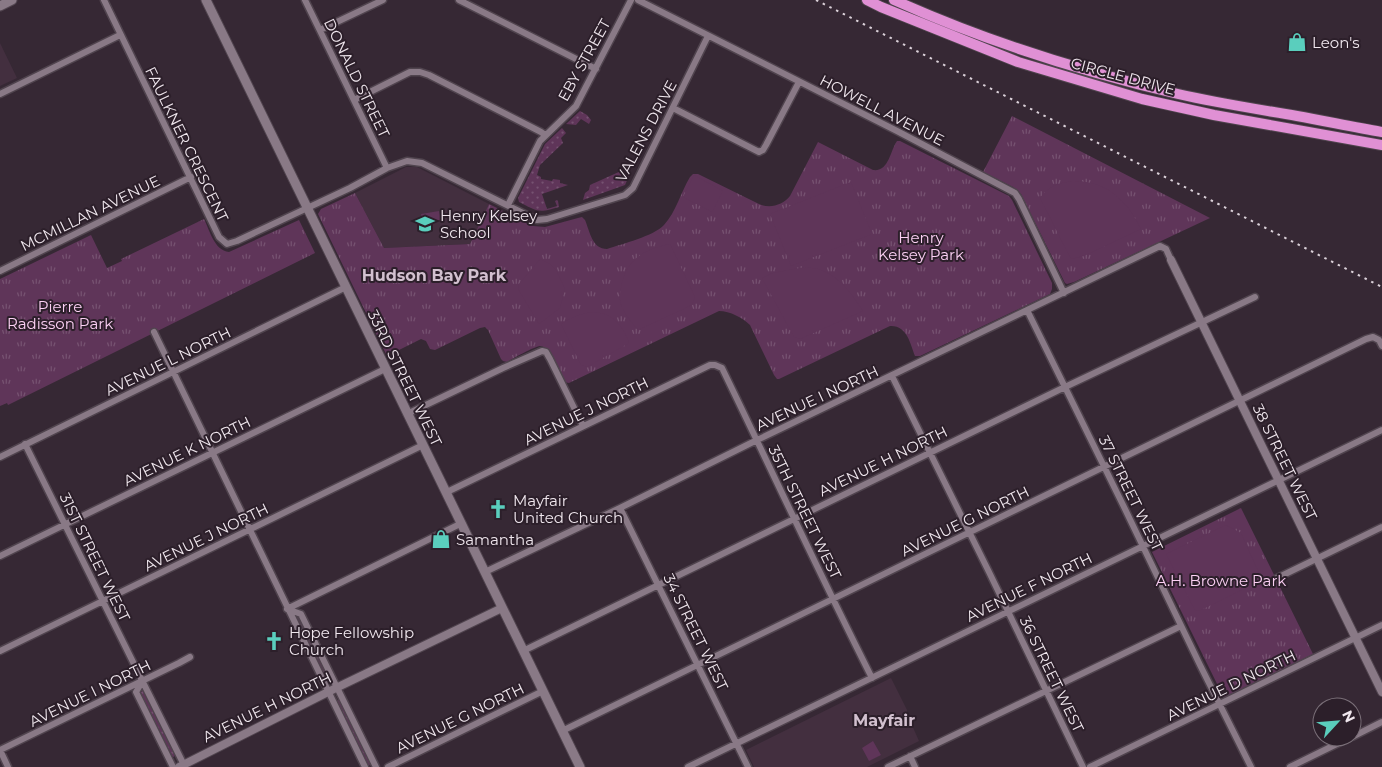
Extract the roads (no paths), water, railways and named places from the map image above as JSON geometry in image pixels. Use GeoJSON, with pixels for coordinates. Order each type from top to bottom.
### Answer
{"type":"FeatureCollection","features":[{"type":"Feature","properties":{"kind":"highway","name":"CIRCLE DRIVE"},"geometry":{"type":"LineString","coordinates":[[867,0],[1018,62],[1142,99],[1214,115],[1382,145]]}},
{"type":"Feature","properties":{"kind":"highway","name":"CIRCLE DRIVE"},"geometry":{"type":"LineString","coordinates":[[894,0],[1018,49],[1115,78],[1179,94],[1370,130],[1382,130]]}},
{"type":"Feature","properties":{"kind":"highway"},"geometry":{"type":"LineString","coordinates":[[1357,141],[1382,141]]}},
{"type":"Feature","properties":{"kind":"main road"},"geometry":{"type":"LineString","coordinates":[[0,6],[12,0]]}},
{"type":"Feature","properties":{"kind":"main road","name":"33RD STREET WEST"},"geometry":{"type":"LineString","coordinates":[[206,0],[580,767]]}},
{"type":"Feature","properties":{"kind":"street","name":"FAULKNER CRESCENT"},"geometry":{"type":"LineString","coordinates":[[104,0],[219,237],[227,244],[237,241],[307,209]]}},
{"type":"Feature","properties":{"kind":"street","name":"DONALD STREET"},"geometry":{"type":"LineString","coordinates":[[305,0],[388,168]]}},
{"type":"Feature","properties":{"kind":"street"},"geometry":{"type":"LineString","coordinates":[[320,30],[383,0]]}},
{"type":"Feature","properties":{"kind":"street"},"geometry":{"type":"LineString","coordinates":[[459,0],[596,69]]}},
{"type":"Feature","properties":{"kind":"street","name":"EBY STREET"},"geometry":{"type":"LineString","coordinates":[[508,205],[540,141],[576,106],[631,0]]}},
{"type":"Feature","properties":{"kind":"street","name":"HOWELL AVENUE"},"geometry":{"type":"LineString","coordinates":[[638,0],[1015,193],[1064,293]]}},
{"type":"Feature","properties":{"kind":"street"},"geometry":{"type":"LineString","coordinates":[[0,94],[120,35]]}},
{"type":"Feature","properties":{"kind":"street","name":"VALENS DRIVE"},"geometry":{"type":"LineString","coordinates":[[307,209],[388,168],[407,161],[422,162],[537,220],[625,195],[633,188],[708,36]]}},
{"type":"Feature","properties":{"kind":"street"},"geometry":{"type":"LineString","coordinates":[[354,100],[410,72],[420,72],[545,135]]}},
{"type":"Feature","properties":{"kind":"street"},"geometry":{"type":"LineString","coordinates":[[673,108],[759,152],[766,145],[799,82]]}},
{"type":"Feature","properties":{"kind":"street","name":"MCMILLAN AVENUE"},"geometry":{"type":"LineString","coordinates":[[0,271],[191,177]]}},
{"type":"Feature","properties":{"kind":"street","name":"AVENUE I NORTH"},"geometry":{"type":"LineString","coordinates":[[485,572],[1160,246]]}},
{"type":"Feature","properties":{"kind":"street","name":"38 STREET WEST"},"geometry":{"type":"LineString","coordinates":[[1160,246],[1166,249],[1382,692]]}},
{"type":"Feature","properties":{"kind":"street","name":"AVENUE L NORTH"},"geometry":{"type":"LineString","coordinates":[[0,457],[346,287]]}},
{"type":"Feature","properties":{"kind":"street","name":"AVENUE H NORTH"},"geometry":{"type":"LineString","coordinates":[[524,651],[1065,387],[1255,297]]}},
{"type":"Feature","properties":{"kind":"street","name":"37 STREET WEST"},"geometry":{"type":"LineString","coordinates":[[1027,310],[1251,767]]}},
{"type":"Feature","properties":{"kind":"street"},"geometry":{"type":"LineString","coordinates":[[154,332],[365,767]]}},
{"type":"Feature","properties":{"kind":"street","name":"AVENUE G NORTH"},"geometry":{"type":"LineString","coordinates":[[562,731],[1366,339],[1373,336],[1381,343]]}},
{"type":"Feature","properties":{"kind":"street"},"geometry":{"type":"LineString","coordinates":[[407,414],[542,351],[546,352],[550,359],[583,426]]}},
{"type":"Feature","properties":{"kind":"street","name":"AVENUE J NORTH"},"geometry":{"type":"LineString","coordinates":[[447,492],[710,365]]}},
{"type":"Feature","properties":{"kind":"street","name":"35TH STREET WEST"},"geometry":{"type":"LineString","coordinates":[[710,365],[722,368],[872,678]]}},
{"type":"Feature","properties":{"kind":"street","name":"AVENUE K NORTH"},"geometry":{"type":"LineString","coordinates":[[0,556],[385,369]]}},
{"type":"Feature","properties":{"kind":"street","name":"36 STREET WEST"},"geometry":{"type":"LineString","coordinates":[[892,376],[1083,767]]}},
{"type":"Feature","properties":{"kind":"street","name":"AVENUE F NORTH"},"geometry":{"type":"LineString","coordinates":[[688,767],[1382,430]]}},
{"type":"Feature","properties":{"kind":"street","name":"31ST STREET WEST"},"geometry":{"type":"LineString","coordinates":[[26,444],[182,766]]}},
{"type":"Feature","properties":{"kind":"street","name":"AVENUE J NORTH"},"geometry":{"type":"LineString","coordinates":[[0,651],[422,445]]}},
{"type":"Feature","properties":{"kind":"street","name":"34 STREET WEST"},"geometry":{"type":"LineString","coordinates":[[620,508],[748,767]]}},
{"type":"Feature","properties":{"kind":"street"},"geometry":{"type":"LineString","coordinates":[[287,609],[462,523]]}},
{"type":"Feature","properties":{"kind":"street"},"geometry":{"type":"LineString","coordinates":[[1277,578],[1382,527]]}},
{"type":"Feature","properties":{"kind":"street","name":"AVENUE H NORTH"},"geometry":{"type":"LineString","coordinates":[[182,766],[502,608]]}},
{"type":"Feature","properties":{"kind":"street"},"geometry":{"type":"LineString","coordinates":[[287,609],[301,614],[376,767]]}},
{"type":"Feature","properties":{"kind":"street"},"geometry":{"type":"LineString","coordinates":[[888,767],[1182,626]]}},
{"type":"Feature","properties":{"kind":"street","name":"AVENUE D NORTH"},"geometry":{"type":"LineString","coordinates":[[1090,767],[1382,626]]}},
{"type":"Feature","properties":{"kind":"street","name":"AVENUE I NORTH"},"geometry":{"type":"LineString","coordinates":[[0,750],[190,657]]}},
{"type":"Feature","properties":{"kind":"street","name":"31ST STREET WEST"},"geometry":{"type":"LineString","coordinates":[[142,681],[136,692],[173,767]]}},
{"type":"Feature","properties":{"kind":"street","name":"AVENUE G NORTH"},"geometry":{"type":"LineString","coordinates":[[388,767],[543,691]]}},
{"type":"Feature","properties":{"kind":"street"},"geometry":{"type":"LineString","coordinates":[[1362,732],[1382,722]]}},
{"type":"Feature","properties":{"kind":"street"},"geometry":{"type":"LineString","coordinates":[[1290,767],[1331,747]]}},
{"type":"Feature","properties":{"kind":"street"},"geometry":{"type":"LineString","coordinates":[[0,750],[8,767]]}},
{"type":"Feature","properties":{"kind":"street"},"geometry":{"type":"LineString","coordinates":[[910,756],[916,767]]}},
{"type":"Feature","properties":{"kind":"railway"},"geometry":{"type":"LineString","coordinates":[[816,0],[1382,287]]}},
{"type":"Feature","properties":{"kind":"place","name":"Leon's"},"geometry":{"type":"Point","coordinates":[1297,42]}},
{"type":"Feature","properties":{"kind":"place","name":"Henry Kelsey School"},"geometry":{"type":"Point","coordinates":[425,224]}},
{"type":"Feature","properties":{"kind":"place","name":"Mayfair United Church"},"geometry":{"type":"Point","coordinates":[498,509]}},
{"type":"Feature","properties":{"kind":"place","name":"Samantha"},"geometry":{"type":"Point","coordinates":[441,539]}},
{"type":"Feature","properties":{"kind":"place","name":"Hope Fellowship Church"},"geometry":{"type":"Point","coordinates":[274,641]}},
{"type":"Feature","properties":{"kind":"district","name":"Hudson Bay Park"},"geometry":{"type":"Point","coordinates":[434,275]}},
{"type":"Feature","properties":{"kind":"district","name":"Mayfair"},"geometry":{"type":"Point","coordinates":[884,720]}},
{"type":"Feature","properties":{"kind":"park label","name":"Henry Kelsey Park"},"geometry":{"type":"Point","coordinates":[921,246]}},
{"type":"Feature","properties":{"kind":"park label","name":"Pierre Radisson Park"},"geometry":{"type":"Point","coordinates":[60,314]}},
{"type":"Feature","properties":{"kind":"park label","name":"A.H. Browne Park"},"geometry":{"type":"Point","coordinates":[1221,580]}}]}
